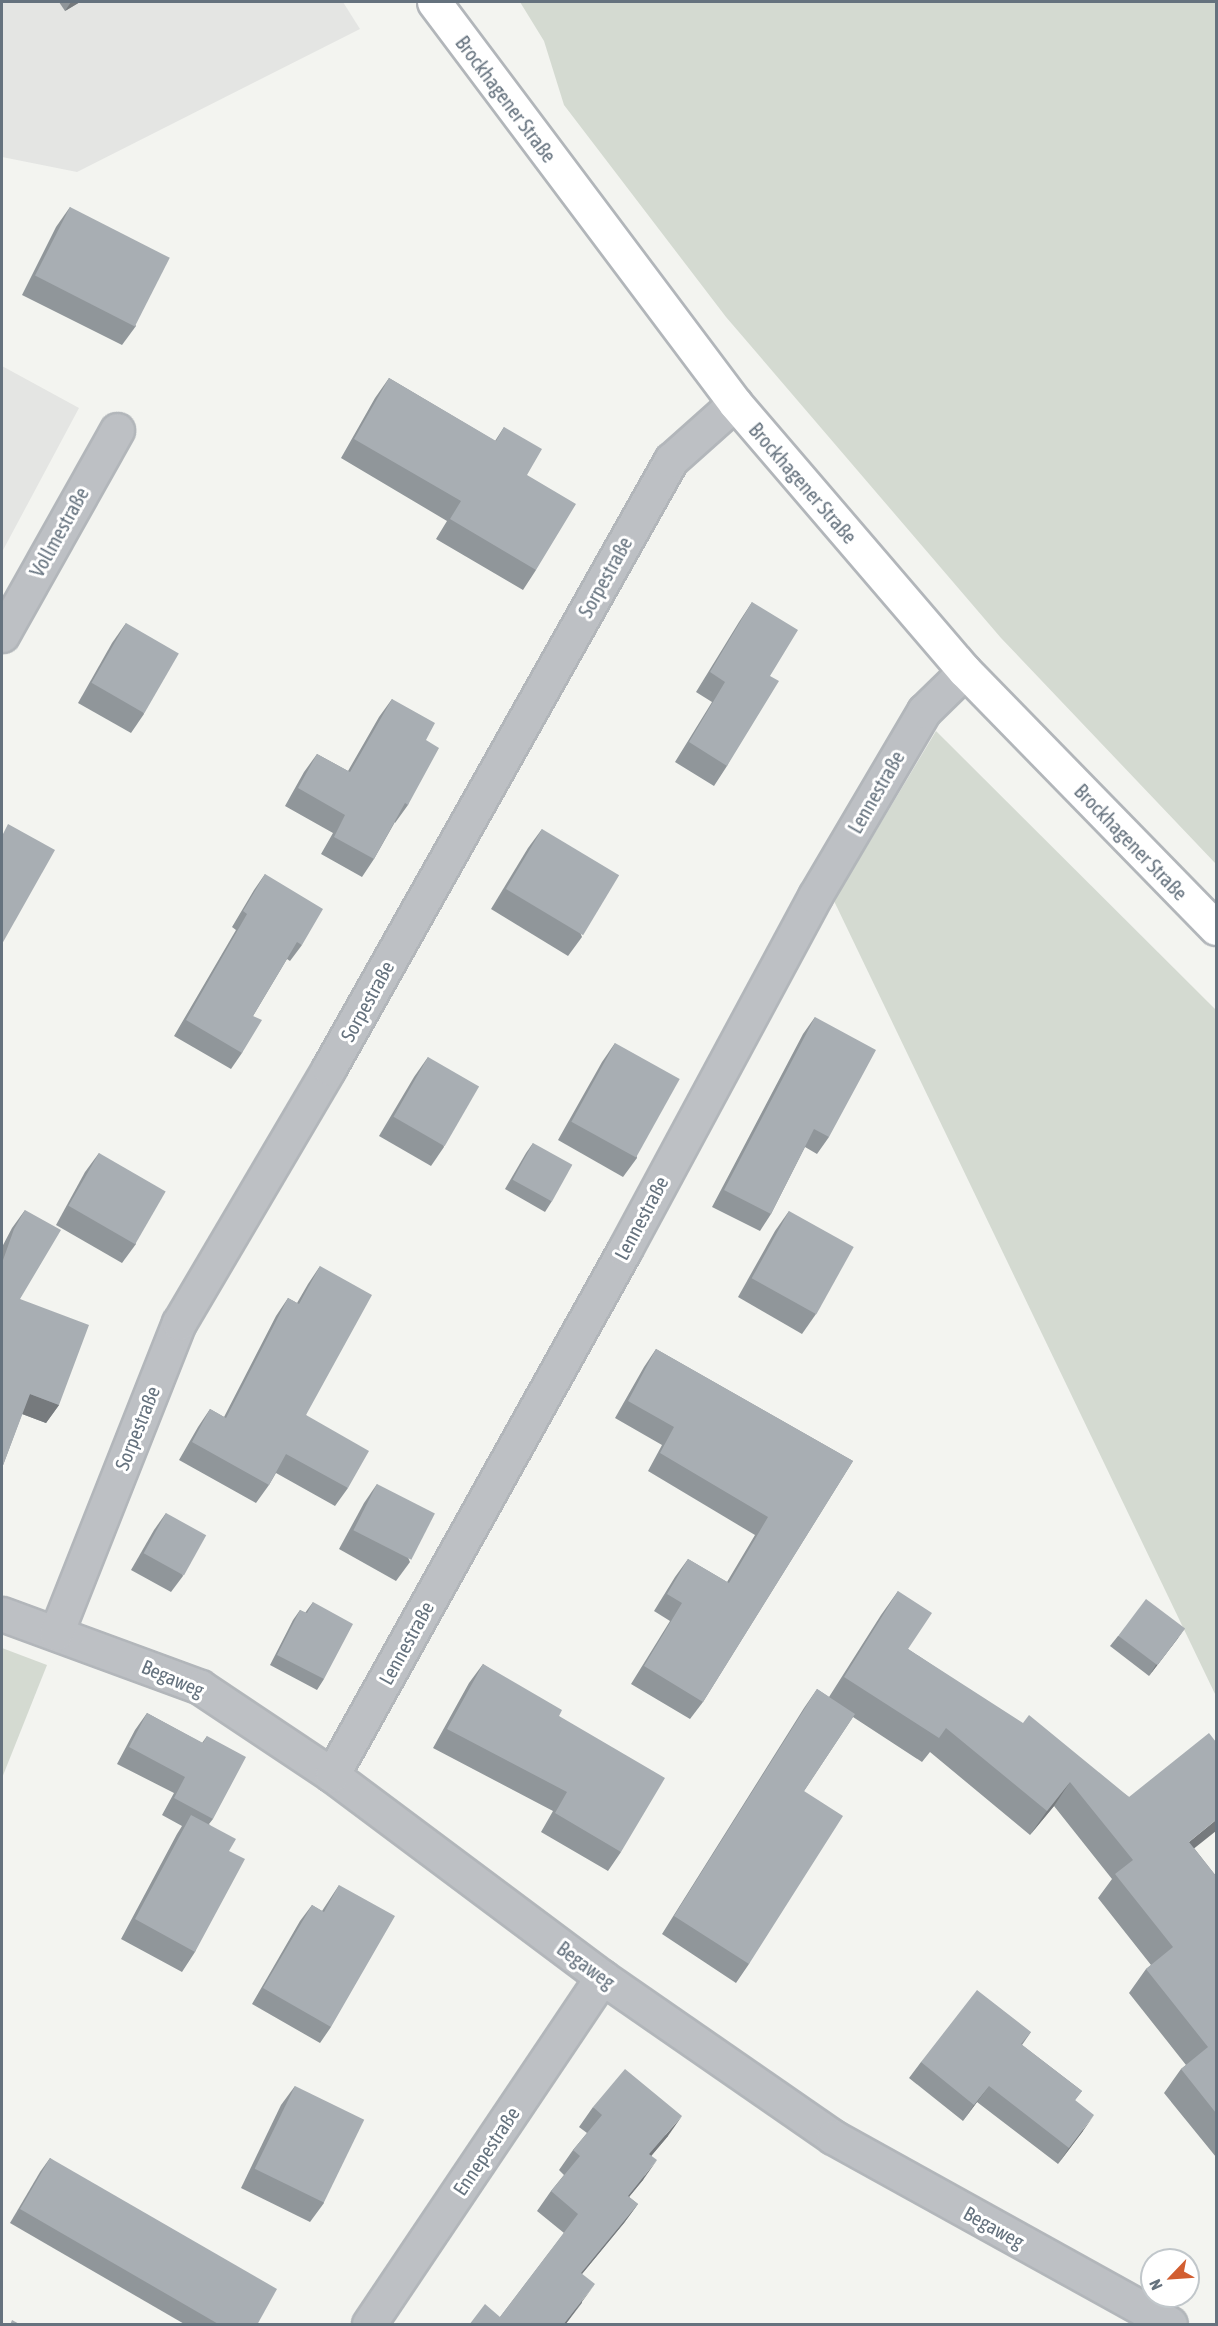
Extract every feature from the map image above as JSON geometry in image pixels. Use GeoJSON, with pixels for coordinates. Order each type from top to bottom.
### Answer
{"type":"FeatureCollection","features":[{"type":"Feature","properties":{"kind":"main road","name":"Brockhagener Straße"},"geometry":{"type":"LineString","coordinates":[[434,2],[735,403],[965,671],[1216,928]]}},
{"type":"Feature","properties":{"kind":"street","name":"Sorpestraße"},"geometry":{"type":"LineString","coordinates":[[56,1633],[179,1323],[329,1068],[671,460],[735,403]]}},
{"type":"Feature","properties":{"kind":"street","name":"Vollmestraße"},"geometry":{"type":"LineString","coordinates":[[2,635],[117,429]]}},
{"type":"Feature","properties":{"kind":"street","name":"Lennestraße"},"geometry":{"type":"LineString","coordinates":[[332,1775],[631,1238],[815,896],[924,711],[965,671]]}},
{"type":"Feature","properties":{"kind":"street","name":"Begaweg"},"geometry":{"type":"LineString","coordinates":[[2,1614],[200,1687],[332,1775],[602,1977],[833,2137],[1170,2325]]}},
{"type":"Feature","properties":{"kind":"street","name":"Ennepestraße"},"geometry":{"type":"LineString","coordinates":[[369,2325],[602,1977]]}},
{"type":"Feature","properties":{"kind":"shaded area"},"geometry":{"type":"Polygon","coordinates":[[[2,2],[343,2],[360,29],[77,172],[2,157],[2,2]]]}},
{"type":"Feature","properties":{"kind":"shaded area"},"geometry":{"type":"Polygon","coordinates":[[[520,2],[1216,2],[1216,864],[1001,638],[726,317],[564,105],[544,41],[520,2]]]}},
{"type":"Feature","properties":{"kind":"shaded area"},"geometry":{"type":"Polygon","coordinates":[[[2,366],[79,408],[2,552],[2,366]]]}},
{"type":"Feature","properties":{"kind":"shaded area"},"geometry":{"type":"Polygon","coordinates":[[[936,731],[1216,1010],[1216,1696],[834,901],[936,731]]]}},
{"type":"Feature","properties":{"kind":"shaded area"},"geometry":{"type":"Polygon","coordinates":[[[2,1648],[47,1665],[2,1778],[2,1648]]]}},
{"type":"Feature","properties":{"kind":"building"},"geometry":{"type":"Polygon","coordinates":[[[70,207],[170,258],[135,326],[35,276],[70,207]]]}},
{"type":"Feature","properties":{"kind":"building"},"geometry":{"type":"Polygon","coordinates":[[[389,378],[496,441],[504,427],[542,449],[527,475],[576,504],[536,570],[450,519],[461,501],[354,439],[389,378]]]}},
{"type":"Feature","properties":{"kind":"building"},"geometry":{"type":"Polygon","coordinates":[[[752,602],[798,630],[770,676],[779,681],[727,766],[689,742],[725,682],[710,672],[752,602]]]}},
{"type":"Feature","properties":{"kind":"building"},"geometry":{"type":"Polygon","coordinates":[[[126,623],[179,654],[144,713],[92,683],[126,623]]]}},
{"type":"Feature","properties":{"kind":"building"},"geometry":{"type":"Polygon","coordinates":[[[392,699],[435,723],[426,740],[439,748],[408,805],[405,803],[374,859],[334,837],[345,815],[298,788],[317,754],[350,772],[392,699]]]}},
{"type":"Feature","properties":{"kind":"building"},"geometry":{"type":"Polygon","coordinates":[[[8,824],[55,850],[2,944],[2,836],[8,824]]]}},
{"type":"Feature","properties":{"kind":"building"},"geometry":{"type":"Polygon","coordinates":[[[542,829],[619,875],[583,935],[506,889],[542,829]]]}},
{"type":"Feature","properties":{"kind":"building"},"geometry":{"type":"Polygon","coordinates":[[[265,874],[323,909],[302,945],[297,942],[253,1016],[262,1020],[242,1053],[186,1020],[247,914],[243,911],[265,874]]]}},
{"type":"Feature","properties":{"kind":"building"},"geometry":{"type":"Polygon","coordinates":[[[815,1017],[876,1050],[829,1137],[814,1129],[771,1214],[724,1190],[815,1017]]]}},
{"type":"Feature","properties":{"kind":"building"},"geometry":{"type":"Polygon","coordinates":[[[615,1043],[680,1079],[636,1158],[571,1122],[615,1043]]]}},
{"type":"Feature","properties":{"kind":"building"},"geometry":{"type":"Polygon","coordinates":[[[428,1057],[479,1086],[445,1146],[394,1117],[428,1057]]]}},
{"type":"Feature","properties":{"kind":"building"},"geometry":{"type":"Polygon","coordinates":[[[533,1143],[572,1165],[552,1202],[513,1180],[533,1143]]]}},
{"type":"Feature","properties":{"kind":"building"},"geometry":{"type":"Polygon","coordinates":[[[99,1153],[166,1192],[135,1244],[68,1206],[99,1153]]]}},
{"type":"Feature","properties":{"kind":"building"},"geometry":{"type":"Polygon","coordinates":[[[25,1210],[61,1230],[20,1299],[89,1325],[59,1405],[30,1394],[2,1468],[2,1263],[14,1229],[25,1210]]]}},
{"type":"Feature","properties":{"kind":"building"},"geometry":{"type":"Polygon","coordinates":[[[789,1211],[854,1247],[816,1314],[752,1278],[789,1211]]]}},
{"type":"Feature","properties":{"kind":"building"},"geometry":{"type":"Polygon","coordinates":[[[320,1266],[372,1295],[306,1415],[369,1451],[348,1488],[286,1454],[269,1485],[192,1442],[210,1409],[226,1418],[288,1298],[299,1304],[320,1266]]]}},
{"type":"Feature","properties":{"kind":"building"},"geometry":{"type":"Polygon","coordinates":[[[656,1349],[853,1461],[703,1702],[644,1666],[682,1603],[667,1594],[688,1559],[729,1583],[768,1517],[660,1453],[674,1427],[628,1401],[656,1349]]]}},
{"type":"Feature","properties":{"kind":"building"},"geometry":{"type":"Polygon","coordinates":[[[377,1484],[435,1514],[411,1560],[353,1530],[377,1484]]]}},
{"type":"Feature","properties":{"kind":"building"},"geometry":{"type":"Polygon","coordinates":[[[166,1513],[206,1535],[184,1576],[144,1553],[166,1513]]]}},
{"type":"Feature","properties":{"kind":"building"},"geometry":{"type":"Polygon","coordinates":[[[898,1591],[932,1613],[908,1649],[1023,1723],[1029,1715],[1129,1797],[1209,1733],[1216,1742],[1216,1820],[1189,1842],[1216,1876],[1216,2113],[1181,2069],[1208,2047],[1146,1969],[1173,1947],[1115,1874],[1133,1860],[1070,1782],[1047,1811],[946,1728],[939,1738],[844,1677],[898,1591]]]}},
{"type":"Feature","properties":{"kind":"building"},"geometry":{"type":"Polygon","coordinates":[[[1146,1599],[1185,1628],[1157,1665],[1118,1636],[1146,1599]]]}},
{"type":"Feature","properties":{"kind":"building"},"geometry":{"type":"Polygon","coordinates":[[[313,1602],[353,1624],[324,1679],[277,1655],[300,1610],[307,1613],[313,1602]]]}},
{"type":"Feature","properties":{"kind":"building"},"geometry":{"type":"Polygon","coordinates":[[[483,1664],[562,1710],[559,1716],[665,1778],[621,1852],[555,1813],[567,1792],[447,1729],[483,1664]]]}},
{"type":"Feature","properties":{"kind":"building"},"geometry":{"type":"Polygon","coordinates":[[[817,1689],[855,1714],[804,1791],[843,1816],[749,1964],[674,1916],[817,1689]]]}},
{"type":"Feature","properties":{"kind":"building"},"geometry":{"type":"Polygon","coordinates":[[[147,1713],[203,1743],[207,1736],[246,1757],[213,1819],[174,1798],[185,1777],[129,1747],[147,1713]]]}},
{"type":"Feature","properties":{"kind":"building"},"geometry":{"type":"Polygon","coordinates":[[[191,1815],[236,1839],[229,1851],[245,1859],[195,1952],[135,1919],[191,1815]]]}},
{"type":"Feature","properties":{"kind":"building"},"geometry":{"type":"Polygon","coordinates":[[[339,1885],[395,1916],[331,2027],[263,1988],[312,1905],[324,1912],[339,1885]]]}},
{"type":"Feature","properties":{"kind":"building"},"geometry":{"type":"Polygon","coordinates":[[[977,1990],[1031,2032],[1021,2044],[1082,2091],[1075,2100],[1094,2115],[1069,2148],[989,2086],[974,2105],[921,2062],[977,1990]]]}},
{"type":"Feature","properties":{"kind":"building"},"geometry":{"type":"Polygon","coordinates":[[[625,2069],[682,2116],[649,2154],[657,2160],[628,2196],[638,2204],[581,2273],[595,2284],[563,2325],[469,2325],[485,2304],[500,2317],[578,2214],[551,2191],[580,2156],[573,2150],[602,2115],[593,2107],[625,2069]]]}},
{"type":"Feature","properties":{"kind":"building"},"geometry":{"type":"Polygon","coordinates":[[[295,2086],[364,2120],[324,2202],[255,2169],[295,2086]]]}},
{"type":"Feature","properties":{"kind":"building"},"geometry":{"type":"Polygon","coordinates":[[[50,2158],[277,2289],[257,2325],[220,2325],[20,2209],[50,2158]]]}},
{"type":"Feature","properties":{"kind":"building"},"geometry":{"type":"Polygon","coordinates":[[[12,2320],[21,2325],[10,2325],[12,2320]]]}}]}
